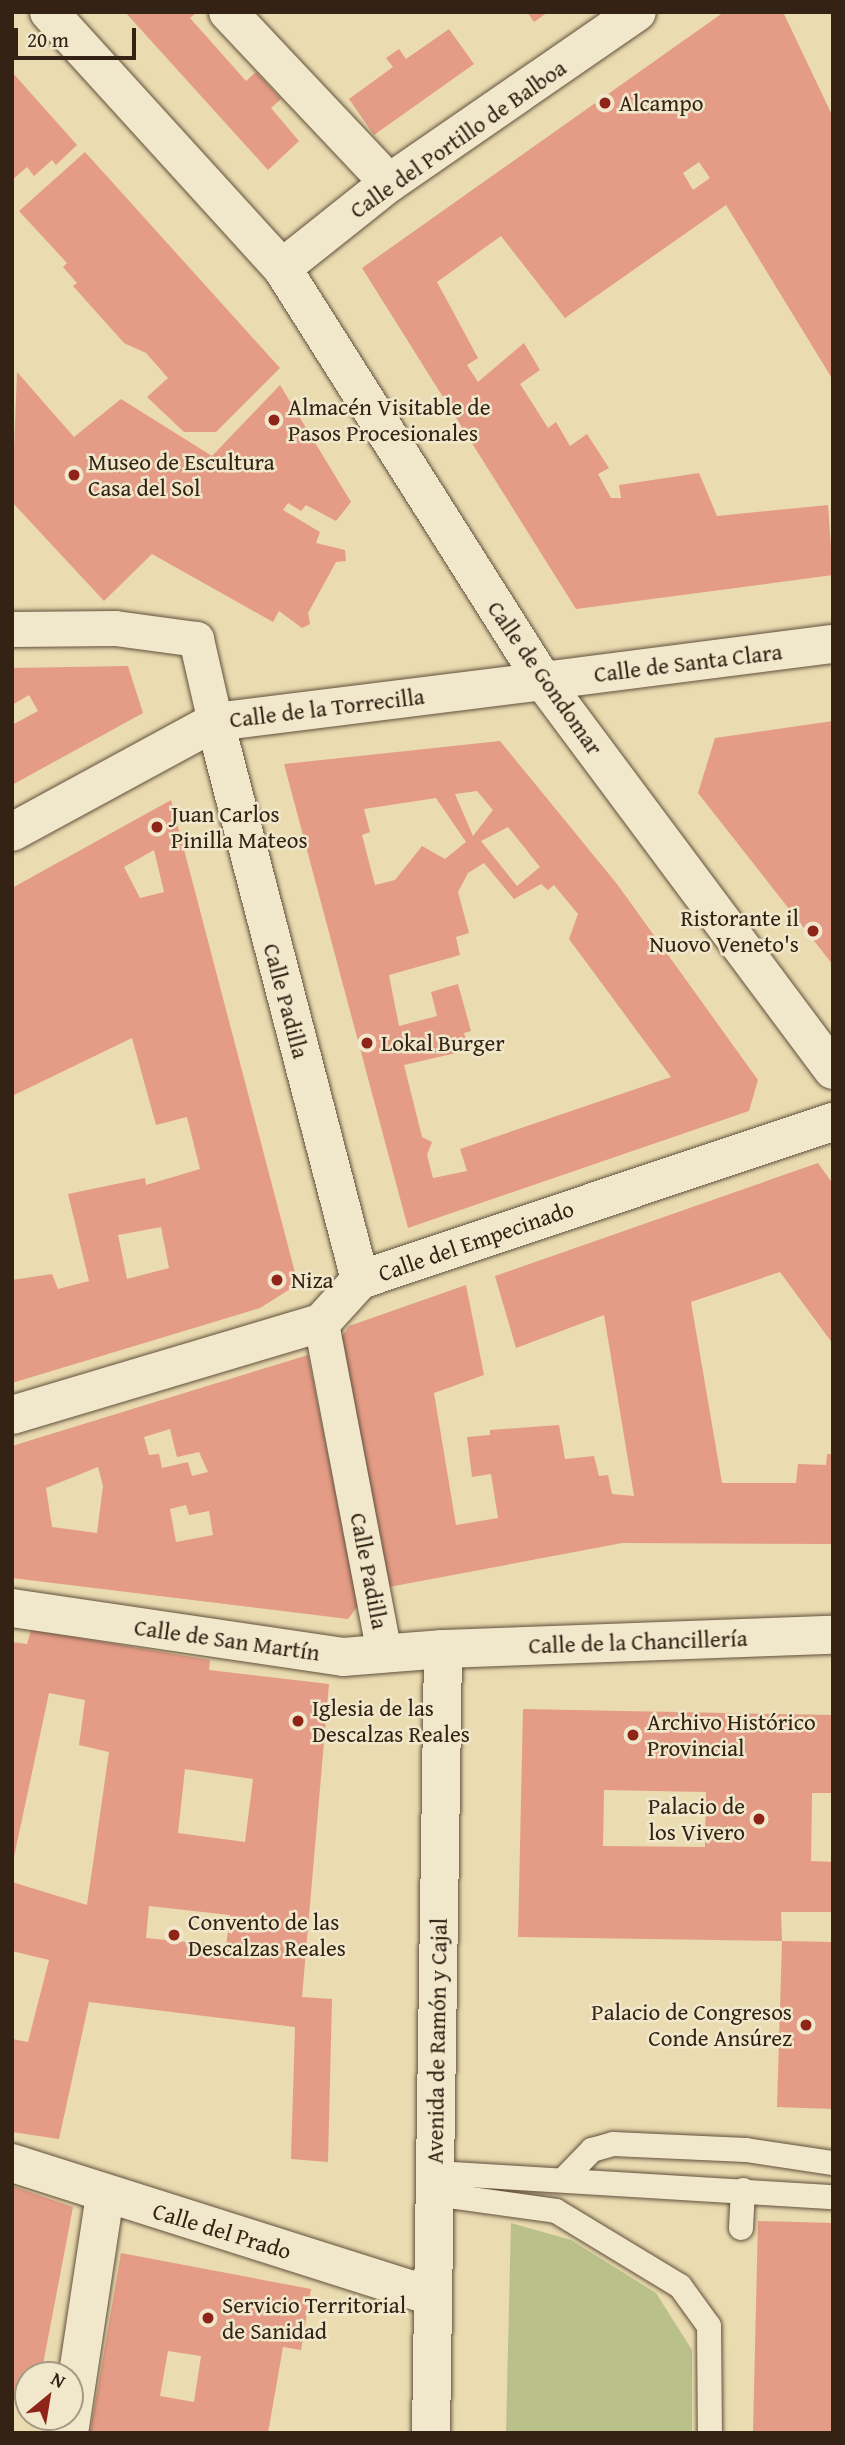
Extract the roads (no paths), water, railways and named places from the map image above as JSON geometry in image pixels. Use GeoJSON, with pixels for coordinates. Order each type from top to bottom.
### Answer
{"type":"FeatureCollection","features":[{"type":"Feature","properties":{"kind":"street","name":"Calle de Gondomar"},"geometry":{"type":"LineString","coordinates":[[49,12],[282,268],[542,681],[833,1070]]}},
{"type":"Feature","properties":{"kind":"street"},"geometry":{"type":"LineString","coordinates":[[228,12],[389,183]]}},
{"type":"Feature","properties":{"kind":"street","name":"Calle del Portillo de Balboa"},"geometry":{"type":"LineString","coordinates":[[282,268],[389,183],[637,12]]}},
{"type":"Feature","properties":{"kind":"street"},"geometry":{"type":"LineString","coordinates":[[12,629],[115,628],[196,639],[215,722]]}},
{"type":"Feature","properties":{"kind":"street","name":"Calle de Santa Clara"},"geometry":{"type":"LineString","coordinates":[[542,681],[833,644]]}},
{"type":"Feature","properties":{"kind":"street","name":"Calle de la Torrecilla"},"geometry":{"type":"LineString","coordinates":[[12,832],[215,722],[542,681]]}},
{"type":"Feature","properties":{"kind":"street","name":"Calle Padilla"},"geometry":{"type":"LineString","coordinates":[[215,722],[360,1280]]}},
{"type":"Feature","properties":{"kind":"street","name":"Calle del Empecinado"},"geometry":{"type":"LineString","coordinates":[[321,1323],[360,1280],[833,1122]]}},
{"type":"Feature","properties":{"kind":"street"},"geometry":{"type":"LineString","coordinates":[[12,1415],[321,1323]]}},
{"type":"Feature","properties":{"kind":"street","name":"Calle Padilla"},"geometry":{"type":"LineString","coordinates":[[321,1323],[384,1654]]}},
{"type":"Feature","properties":{"kind":"street","name":"Calle de San Martín"},"geometry":{"type":"LineString","coordinates":[[12,1608],[343,1657],[443,1649]]}},
{"type":"Feature","properties":{"kind":"street","name":"Calle de la Chancillería"},"geometry":{"type":"LineString","coordinates":[[443,1649],[833,1635]]}},
{"type":"Feature","properties":{"kind":"street","name":"Avenida de Ramón y Cajal"},"geometry":{"type":"LineString","coordinates":[[431,2433],[443,1649]]}},
{"type":"Feature","properties":{"kind":"street","name":"Calle del Prado"},"geometry":{"type":"LineString","coordinates":[[12,2163],[432,2296]]}},
{"type":"Feature","properties":{"kind":"street"},"geometry":{"type":"LineString","coordinates":[[69,2433],[105,2194]]}},
{"type":"Feature","properties":{"kind":"lane"},"geometry":{"type":"LineString","coordinates":[[563,2180],[592,2150],[613,2144],[746,2150],[833,2163]]}},
{"type":"Feature","properties":{"kind":"lane"},"geometry":{"type":"LineString","coordinates":[[435,2184],[563,2180],[833,2197]]}},
{"type":"Feature","properties":{"kind":"lane"},"geometry":{"type":"LineString","coordinates":[[435,2184],[556,2210],[671,2279],[700,2306],[712,2343],[710,2433]]}},
{"type":"Feature","properties":{"kind":"lane"},"geometry":{"type":"LineString","coordinates":[[741,2228],[743,2190]]}},
{"type":"Feature","properties":{"kind":"place","name":"Alcampo"},"geometry":{"type":"Point","coordinates":[605,103]}},
{"type":"Feature","properties":{"kind":"place","name":"Almacén Visitable de Pasos Procesionales"},"geometry":{"type":"Point","coordinates":[274,420]}},
{"type":"Feature","properties":{"kind":"place","name":"Museo de Escultura Casa del Sol"},"geometry":{"type":"Point","coordinates":[74,475]}},
{"type":"Feature","properties":{"kind":"place","name":"Juan Carlos Pinilla Mateos"},"geometry":{"type":"Point","coordinates":[157,827]}},
{"type":"Feature","properties":{"kind":"place","name":"Ristorante il Nuovo Veneto's"},"geometry":{"type":"Point","coordinates":[813,931]}},
{"type":"Feature","properties":{"kind":"place","name":"Lokal Burger"},"geometry":{"type":"Point","coordinates":[367,1043]}},
{"type":"Feature","properties":{"kind":"place","name":"Niza"},"geometry":{"type":"Point","coordinates":[277,1280]}},
{"type":"Feature","properties":{"kind":"place","name":"Iglesia de las Descalzas Reales"},"geometry":{"type":"Point","coordinates":[298,1721]}},
{"type":"Feature","properties":{"kind":"place","name":"Archivo Histórico Provincial"},"geometry":{"type":"Point","coordinates":[633,1735]}},
{"type":"Feature","properties":{"kind":"place","name":"Palacio de los Vivero"},"geometry":{"type":"Point","coordinates":[759,1819]}},
{"type":"Feature","properties":{"kind":"place","name":"Convento de las Descalzas Reales"},"geometry":{"type":"Point","coordinates":[174,1935]}},
{"type":"Feature","properties":{"kind":"place","name":"Palacio de Congresos Conde Ansúrez"},"geometry":{"type":"Point","coordinates":[806,2025]}},
{"type":"Feature","properties":{"kind":"place","name":"Servicio Territorial de Sanidad"},"geometry":{"type":"Point","coordinates":[208,2318]}}]}
